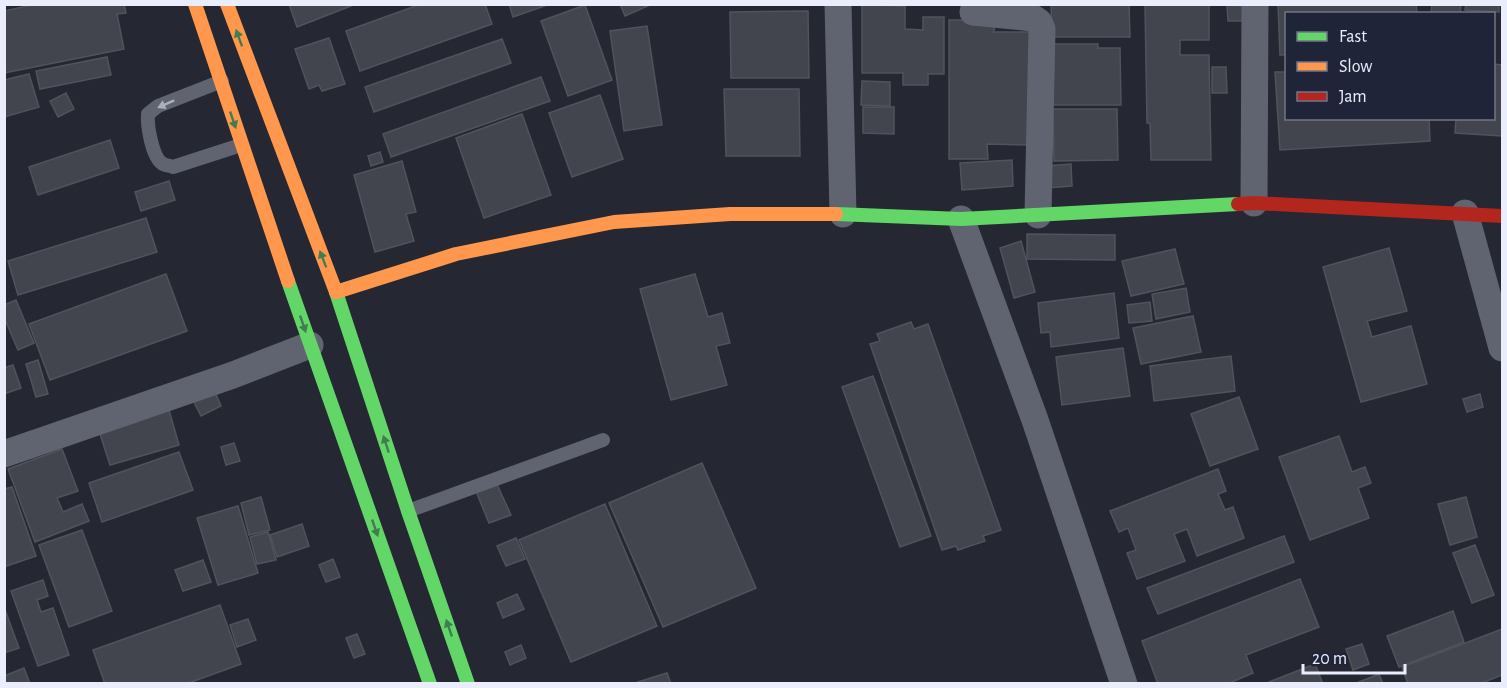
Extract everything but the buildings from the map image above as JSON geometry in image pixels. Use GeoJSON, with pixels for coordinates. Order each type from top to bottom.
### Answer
{"type":"FeatureCollection","features":[{"type":"Feature","properties":{"kind":"main road"},"geometry":{"type":"LineString","coordinates":[[195,4],[235,77],[336,292],[468,684]]}},
{"type":"Feature","properties":{"kind":"main road"},"geometry":{"type":"LineString","coordinates":[[226,4],[241,145],[430,684]]}},
{"type":"Feature","properties":{"kind":"main road"},"geometry":{"type":"LineString","coordinates":[[336,292],[456,254],[614,222],[730,214],[843,214],[961,219],[1254,203],[1503,216]]}},
{"type":"Feature","properties":{"kind":"street"},"geometry":{"type":"LineString","coordinates":[[838,4],[843,214]]}},
{"type":"Feature","properties":{"kind":"street"},"geometry":{"type":"LineString","coordinates":[[1254,203],[1255,4]]}},
{"type":"Feature","properties":{"kind":"street"},"geometry":{"type":"LineString","coordinates":[[973,12],[1032,18],[1039,22],[1042,29],[1038,215]]}},
{"type":"Feature","properties":{"kind":"street"},"geometry":{"type":"LineString","coordinates":[[1465,213],[1503,348]]}},
{"type":"Feature","properties":{"kind":"street"},"geometry":{"type":"LineString","coordinates":[[961,219],[1035,420],[1124,684]]}},
{"type":"Feature","properties":{"kind":"street"},"geometry":{"type":"LineString","coordinates":[[4,454],[233,375],[310,345]]}},
{"type":"Feature","properties":{"kind":"lane"},"geometry":{"type":"LineString","coordinates":[[235,77],[158,106],[148,114],[147,124],[157,156],[164,165],[173,167],[241,145]]}},
{"type":"Feature","properties":{"kind":"lane"},"geometry":{"type":"LineString","coordinates":[[408,511],[603,440]]}},
{"type":"Feature","properties":{"kind":"traffic: fast"},"geometry":{"type":"LineString","coordinates":[[836,214],[961,219],[1238,204]]}},
{"type":"Feature","properties":{"kind":"traffic: fast"},"geometry":{"type":"LineString","coordinates":[[288,281],[430,684]]}},
{"type":"Feature","properties":{"kind":"traffic: fast"},"geometry":{"type":"LineString","coordinates":[[336,292],[468,684]]}},
{"type":"Feature","properties":{"kind":"traffic: slow"},"geometry":{"type":"LineString","coordinates":[[195,4],[288,281]]}},
{"type":"Feature","properties":{"kind":"traffic: slow"},"geometry":{"type":"LineString","coordinates":[[227,4],[336,292]]}},
{"type":"Feature","properties":{"kind":"traffic: slow"},"geometry":{"type":"LineString","coordinates":[[336,292],[456,254],[614,222],[730,214],[836,214]]}},
{"type":"Feature","properties":{"kind":"traffic: jam"},"geometry":{"type":"LineString","coordinates":[[1238,204],[1502,216]]}}]}
